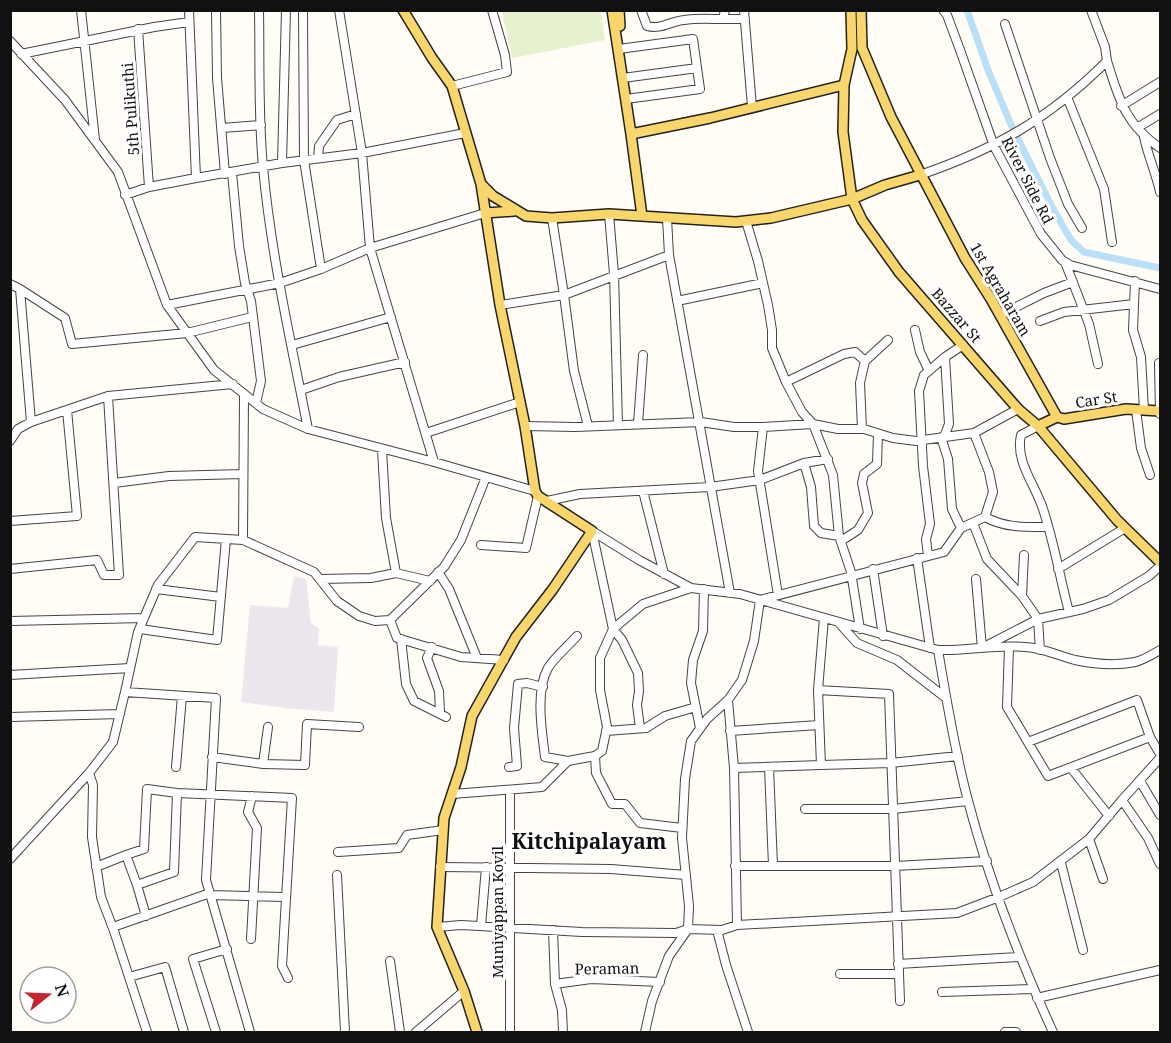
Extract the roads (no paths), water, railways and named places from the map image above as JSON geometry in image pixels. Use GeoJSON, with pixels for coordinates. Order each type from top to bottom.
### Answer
{"type":"FeatureCollection","features":[{"type":"Feature","properties":{"kind":"main road"},"geometry":{"type":"LineString","coordinates":[[403,10],[452,86],[481,184],[500,305],[537,494],[592,531],[516,638],[472,716],[461,767],[444,818],[437,927],[464,991],[477,1032]]}},
{"type":"Feature","properties":{"kind":"main road"},"geometry":{"type":"LineString","coordinates":[[612,10],[632,134],[642,216]]}},
{"type":"Feature","properties":{"kind":"main road"},"geometry":{"type":"LineString","coordinates":[[619,10],[621,35]]}},
{"type":"Feature","properties":{"kind":"main road"},"geometry":{"type":"LineString","coordinates":[[851,10],[857,48]]}},
{"type":"Feature","properties":{"kind":"main road"},"geometry":{"type":"LineString","coordinates":[[857,48],[861,10]]}},
{"type":"Feature","properties":{"kind":"main road","name":"Bazzar St"},"geometry":{"type":"LineString","coordinates":[[857,48],[844,86],[843,132],[852,199],[862,220],[899,272],[1018,409],[1038,426],[1125,528],[1161,564]]}},
{"type":"Feature","properties":{"kind":"main road","name":"1st Agraharam"},"geometry":{"type":"LineString","coordinates":[[857,48],[920,175],[1057,417]]}},
{"type":"Feature","properties":{"kind":"main road"},"geometry":{"type":"LineString","coordinates":[[632,134],[844,86]]}},
{"type":"Feature","properties":{"kind":"main road"},"geometry":{"type":"LineString","coordinates":[[481,184],[514,211],[526,216],[552,218],[609,214],[746,221],[771,218],[852,199],[885,185],[920,175]]}},
{"type":"Feature","properties":{"kind":"main road"},"geometry":{"type":"LineString","coordinates":[[485,213],[514,211]]}},
{"type":"Feature","properties":{"kind":"main road","name":"Car St"},"geometry":{"type":"LineString","coordinates":[[1038,426],[1057,417],[1065,419],[1126,409],[1160,412]]}},
{"type":"Feature","properties":{"kind":"street"},"geometry":{"type":"LineString","coordinates":[[81,10],[96,142]]}},
{"type":"Feature","properties":{"kind":"street"},"geometry":{"type":"LineString","coordinates":[[189,10],[196,178]]}},
{"type":"Feature","properties":{"kind":"street"},"geometry":{"type":"LineString","coordinates":[[216,10],[222,128],[239,246],[251,301],[261,381],[255,404]]}},
{"type":"Feature","properties":{"kind":"street"},"geometry":{"type":"LineString","coordinates":[[259,10],[263,167],[280,283],[308,429]]}},
{"type":"Feature","properties":{"kind":"street"},"geometry":{"type":"LineString","coordinates":[[282,163],[286,10]]}},
{"type":"Feature","properties":{"kind":"street"},"geometry":{"type":"LineString","coordinates":[[303,10],[304,160],[321,269]]}},
{"type":"Feature","properties":{"kind":"street"},"geometry":{"type":"LineString","coordinates":[[339,10],[362,153],[370,248],[434,462]]}},
{"type":"Feature","properties":{"kind":"street"},"geometry":{"type":"LineString","coordinates":[[452,86],[507,72],[505,55],[492,10]]}},
{"type":"Feature","properties":{"kind":"street"},"geometry":{"type":"LineString","coordinates":[[641,10],[647,26],[653,27],[662,27],[672,21],[687,19],[744,15],[752,107]]}},
{"type":"Feature","properties":{"kind":"street","name":"River Side Rd"},"geometry":{"type":"LineString","coordinates":[[943,10],[947,15],[994,146],[1041,234],[1065,262],[1083,309],[1098,364]]}},
{"type":"Feature","properties":{"kind":"street"},"geometry":{"type":"LineString","coordinates":[[1091,10],[1105,47],[1121,106],[1144,137],[1160,148]]}},
{"type":"Feature","properties":{"kind":"street"},"geometry":{"type":"LineString","coordinates":[[21,54],[189,22]]}},
{"type":"Feature","properties":{"kind":"street"},"geometry":{"type":"LineString","coordinates":[[1005,24],[1064,193],[1082,228]]}},
{"type":"Feature","properties":{"kind":"street","name":"5th Pulikuthi"},"geometry":{"type":"LineString","coordinates":[[138,30],[149,187]]}},
{"type":"Feature","properties":{"kind":"street"},"geometry":{"type":"LineString","coordinates":[[619,49],[693,39],[700,89],[626,99]]}},
{"type":"Feature","properties":{"kind":"street"},"geometry":{"type":"LineString","coordinates":[[10,42],[65,100],[118,172],[167,305],[214,370],[233,384],[244,396],[255,404],[308,429],[434,462],[537,494],[526,548],[481,545]]}},
{"type":"Feature","properties":{"kind":"street"},"geometry":{"type":"LineString","coordinates":[[920,175],[994,146],[1026,127],[1067,98],[1107,61]]}},
{"type":"Feature","properties":{"kind":"street"},"geometry":{"type":"LineString","coordinates":[[623,78],[697,68]]}},
{"type":"Feature","properties":{"kind":"street"},"geometry":{"type":"LineString","coordinates":[[1121,106],[1161,82]]}},
{"type":"Feature","properties":{"kind":"street"},"geometry":{"type":"LineString","coordinates":[[1067,98],[1102,181],[1112,242]]}},
{"type":"Feature","properties":{"kind":"street"},"geometry":{"type":"LineString","coordinates":[[318,158],[319,146],[337,120],[356,114]]}},
{"type":"Feature","properties":{"kind":"street"},"geometry":{"type":"LineString","coordinates":[[1137,128],[1161,114]]}},
{"type":"Feature","properties":{"kind":"street"},"geometry":{"type":"LineString","coordinates":[[222,128],[261,125]]}},
{"type":"Feature","properties":{"kind":"street"},"geometry":{"type":"LineString","coordinates":[[125,195],[149,187],[196,178],[282,163],[362,153],[465,133]]}},
{"type":"Feature","properties":{"kind":"street"},"geometry":{"type":"LineString","coordinates":[[1144,137],[1161,192]]}},
{"type":"Feature","properties":{"kind":"street"},"geometry":{"type":"LineString","coordinates":[[167,305],[280,283],[321,269],[370,248],[485,213]]}},
{"type":"Feature","properties":{"kind":"street"},"geometry":{"type":"LineString","coordinates":[[609,214],[614,274],[618,425]]}},
{"type":"Feature","properties":{"kind":"street"},"geometry":{"type":"LineString","coordinates":[[552,218],[574,372],[588,426]]}},
{"type":"Feature","properties":{"kind":"street"},"geometry":{"type":"LineString","coordinates":[[667,218],[669,255],[701,422],[710,487],[730,593]]}},
{"type":"Feature","properties":{"kind":"street"},"geometry":{"type":"LineString","coordinates":[[746,221],[763,283],[772,330],[772,348],[802,412],[813,424],[833,475],[840,538],[851,575],[860,629]]}},
{"type":"Feature","properties":{"kind":"street"},"geometry":{"type":"LineString","coordinates":[[500,305],[564,295],[614,274],[669,255]]}},
{"type":"Feature","properties":{"kind":"street"},"geometry":{"type":"LineString","coordinates":[[1065,262],[1161,289]]}},
{"type":"Feature","properties":{"kind":"street"},"geometry":{"type":"LineString","coordinates":[[1135,281],[1133,330],[1142,357],[1141,448],[1150,476]]}},
{"type":"Feature","properties":{"kind":"street"},"geometry":{"type":"LineString","coordinates":[[1000,315],[1044,293],[1073,282]]}},
{"type":"Feature","properties":{"kind":"street"},"geometry":{"type":"LineString","coordinates":[[677,301],[763,283]]}},
{"type":"Feature","properties":{"kind":"street"},"geometry":{"type":"LineString","coordinates":[[10,284],[65,318],[72,344],[187,333],[252,317]]}},
{"type":"Feature","properties":{"kind":"street"},"geometry":{"type":"LineString","coordinates":[[20,289],[31,422]]}},
{"type":"Feature","properties":{"kind":"street"},"geometry":{"type":"LineString","coordinates":[[1040,321],[1064,312],[1134,304]]}},
{"type":"Feature","properties":{"kind":"street"},"geometry":{"type":"LineString","coordinates":[[292,345],[391,317]]}},
{"type":"Feature","properties":{"kind":"street"},"geometry":{"type":"LineString","coordinates":[[915,330],[920,352],[929,371]]}},
{"type":"Feature","properties":{"kind":"street"},"geometry":{"type":"LineString","coordinates":[[862,429],[860,383],[865,361],[888,340]]}},
{"type":"Feature","properties":{"kind":"street"},"geometry":{"type":"LineString","coordinates":[[928,556],[927,539],[930,524],[923,466],[919,391],[924,375],[963,345]]}},
{"type":"Feature","properties":{"kind":"street"},"geometry":{"type":"LineString","coordinates":[[786,382],[844,354],[855,352],[865,361]]}},
{"type":"Feature","properties":{"kind":"street"},"geometry":{"type":"LineString","coordinates":[[638,424],[643,354]]}},
{"type":"Feature","properties":{"kind":"street"},"geometry":{"type":"LineString","coordinates":[[945,357],[949,424],[943,437],[948,459],[952,509],[961,528]]}},
{"type":"Feature","properties":{"kind":"street"},"geometry":{"type":"LineString","coordinates":[[301,390],[339,377],[405,362]]}},
{"type":"Feature","properties":{"kind":"street"},"geometry":{"type":"LineString","coordinates":[[1159,363],[1160,412]]}},
{"type":"Feature","properties":{"kind":"street"},"geometry":{"type":"LineString","coordinates":[[10,441],[14,428],[108,396],[233,384]]}},
{"type":"Feature","properties":{"kind":"street"},"geometry":{"type":"LineString","coordinates":[[10,569],[97,560],[104,575],[119,575],[108,396]]}},
{"type":"Feature","properties":{"kind":"street"},"geometry":{"type":"LineString","coordinates":[[243,540],[244,396]]}},
{"type":"Feature","properties":{"kind":"street"},"geometry":{"type":"LineString","coordinates":[[426,433],[520,402]]}},
{"type":"Feature","properties":{"kind":"street"},"geometry":{"type":"LineString","coordinates":[[525,426],[701,422],[734,427],[813,424],[838,429],[862,429],[893,438],[923,440],[974,433],[1018,409]]}},
{"type":"Feature","properties":{"kind":"street"},"geometry":{"type":"LineString","coordinates":[[10,520],[77,516],[67,410]]}},
{"type":"Feature","properties":{"kind":"street"},"geometry":{"type":"LineString","coordinates":[[1038,426],[1021,435],[1019,444],[1022,459],[1043,508],[1069,612]]}},
{"type":"Feature","properties":{"kind":"street"},"geometry":{"type":"LineString","coordinates":[[763,427],[758,471],[778,595]]}},
{"type":"Feature","properties":{"kind":"street"},"geometry":{"type":"LineString","coordinates":[[760,600],[944,552],[961,528],[985,517],[993,492],[989,472],[974,433]]}},
{"type":"Feature","properties":{"kind":"street"},"geometry":{"type":"LineString","coordinates":[[804,463],[811,487],[814,526],[821,533],[840,538],[858,530],[868,513],[862,483],[864,474],[877,464],[878,434]]}},
{"type":"Feature","properties":{"kind":"street"},"geometry":{"type":"LineString","coordinates":[[382,450],[386,518],[396,573]]}},
{"type":"Feature","properties":{"kind":"street"},"geometry":{"type":"LineString","coordinates":[[547,501],[580,494],[710,487],[760,480],[804,463],[828,459]]}},
{"type":"Feature","properties":{"kind":"street"},"geometry":{"type":"LineString","coordinates":[[114,483],[169,476],[243,474]]}},
{"type":"Feature","properties":{"kind":"street"},"geometry":{"type":"LineString","coordinates":[[10,859],[89,773],[113,742],[144,618],[156,589],[195,537],[243,540],[314,572],[337,601],[359,616],[375,621],[390,620],[444,567],[461,540],[486,477]]}},
{"type":"Feature","properties":{"kind":"street"},"geometry":{"type":"LineString","coordinates":[[643,491],[664,574]]}},
{"type":"Feature","properties":{"kind":"street"},"geometry":{"type":"LineString","coordinates":[[985,517],[996,523],[1012,527],[1048,527]]}},
{"type":"Feature","properties":{"kind":"street"},"geometry":{"type":"LineString","coordinates":[[973,523],[987,559],[1022,596],[1038,620],[1040,650]]}},
{"type":"Feature","properties":{"kind":"street"},"geometry":{"type":"LineString","coordinates":[[1058,569],[1125,528]]}},
{"type":"Feature","properties":{"kind":"street"},"geometry":{"type":"LineString","coordinates":[[592,531],[691,588]]}},
{"type":"Feature","properties":{"kind":"street"},"geometry":{"type":"LineString","coordinates":[[592,531],[613,629],[622,640],[638,673],[637,705],[640,728]]}},
{"type":"Feature","properties":{"kind":"street"},"geometry":{"type":"LineString","coordinates":[[140,629],[219,644],[226,539]]}},
{"type":"Feature","properties":{"kind":"street"},"geometry":{"type":"LineString","coordinates":[[1022,596],[1024,555]]}},
{"type":"Feature","properties":{"kind":"street"},"geometry":{"type":"LineString","coordinates":[[917,558],[934,649],[968,801],[1020,957],[1053,1032]]}},
{"type":"Feature","properties":{"kind":"street"},"geometry":{"type":"LineString","coordinates":[[982,648],[1038,620],[1109,600],[1149,576],[1161,564]]}},
{"type":"Feature","properties":{"kind":"street"},"geometry":{"type":"LineString","coordinates":[[873,569],[883,636]]}},
{"type":"Feature","properties":{"kind":"street"},"geometry":{"type":"LineString","coordinates":[[438,572],[449,589],[477,658]]}},
{"type":"Feature","properties":{"kind":"street"},"geometry":{"type":"LineString","coordinates":[[320,579],[371,578],[396,573],[430,581]]}},
{"type":"Feature","properties":{"kind":"street"},"geometry":{"type":"LineString","coordinates":[[976,579],[982,648]]}},
{"type":"Feature","properties":{"kind":"street"},"geometry":{"type":"LineString","coordinates":[[577,636],[548,667],[543,687],[541,718],[545,757],[568,761],[595,756],[602,751],[606,731],[600,690],[600,658],[613,629],[643,604],[691,588],[760,600],[934,649],[959,651],[1009,646],[1113,664],[1137,662],[1161,650]]}},
{"type":"Feature","properties":{"kind":"street"},"geometry":{"type":"LineString","coordinates":[[156,589],[221,597]]}},
{"type":"Feature","properties":{"kind":"street"},"geometry":{"type":"LineString","coordinates":[[700,728],[691,683],[693,660],[704,631],[704,589]]}},
{"type":"Feature","properties":{"kind":"street"},"geometry":{"type":"LineString","coordinates":[[645,1032],[652,1001],[669,956],[688,929],[689,906],[682,828],[684,780],[691,741],[707,719],[728,700],[742,680],[754,641],[760,600]]}},
{"type":"Feature","properties":{"kind":"street"},"geometry":{"type":"LineString","coordinates":[[10,621],[144,618]]}},
{"type":"Feature","properties":{"kind":"street"},"geometry":{"type":"LineString","coordinates":[[821,765],[818,690],[824,618]]}},
{"type":"Feature","properties":{"kind":"street"},"geometry":{"type":"LineString","coordinates":[[390,620],[397,638],[461,657],[504,660]]}},
{"type":"Feature","properties":{"kind":"street"},"geometry":{"type":"LineString","coordinates":[[838,622],[857,643],[897,660],[946,698]]}},
{"type":"Feature","properties":{"kind":"street"},"geometry":{"type":"LineString","coordinates":[[401,639],[406,684],[414,701],[443,715],[439,691],[427,658],[432,647]]}},
{"type":"Feature","properties":{"kind":"street"},"geometry":{"type":"LineString","coordinates":[[1009,646],[1007,707],[1048,776],[1150,737]]}},
{"type":"Feature","properties":{"kind":"street"},"geometry":{"type":"LineString","coordinates":[[10,675],[130,668]]}},
{"type":"Feature","properties":{"kind":"street"},"geometry":{"type":"LineString","coordinates":[[509,767],[517,766],[514,728],[518,684],[527,683],[543,687]]}},
{"type":"Feature","properties":{"kind":"street"},"geometry":{"type":"LineString","coordinates":[[818,690],[889,694],[900,1001]]}},
{"type":"Feature","properties":{"kind":"street"},"geometry":{"type":"LineString","coordinates":[[125,692],[216,698],[206,880],[250,1032]]}},
{"type":"Feature","properties":{"kind":"street"},"geometry":{"type":"LineString","coordinates":[[176,767],[182,696]]}},
{"type":"Feature","properties":{"kind":"street"},"geometry":{"type":"LineString","coordinates":[[728,700],[734,768],[736,925]]}},
{"type":"Feature","properties":{"kind":"street"},"geometry":{"type":"LineString","coordinates":[[437,927],[481,926],[676,933],[688,929],[717,930],[736,925],[957,913],[1033,882],[1061,862],[1089,840],[1161,756],[1150,737],[1137,700],[1028,742]]}},
{"type":"Feature","properties":{"kind":"street"},"geometry":{"type":"LineString","coordinates":[[606,731],[646,728],[665,717],[696,707]]}},
{"type":"Feature","properties":{"kind":"street"},"geometry":{"type":"LineString","coordinates":[[10,717],[120,714]]}},
{"type":"Feature","properties":{"kind":"street"},"geometry":{"type":"LineString","coordinates":[[212,757],[263,764],[305,765],[307,724],[360,726]]}},
{"type":"Feature","properties":{"kind":"street"},"geometry":{"type":"LineString","coordinates":[[730,731],[819,725]]}},
{"type":"Feature","properties":{"kind":"street"},"geometry":{"type":"LineString","coordinates":[[263,764],[268,727]]}},
{"type":"Feature","properties":{"kind":"street"},"geometry":{"type":"LineString","coordinates":[[595,756],[596,773],[612,804],[625,804],[639,824],[682,828]]}},
{"type":"Feature","properties":{"kind":"street"},"geometry":{"type":"LineString","coordinates":[[734,768],[891,763],[958,756]]}},
{"type":"Feature","properties":{"kind":"street"},"geometry":{"type":"LineString","coordinates":[[452,794],[542,787],[568,761]]}},
{"type":"Feature","properties":{"kind":"street"},"geometry":{"type":"LineString","coordinates":[[770,767],[773,866]]}},
{"type":"Feature","properties":{"kind":"street"},"geometry":{"type":"LineString","coordinates":[[1071,768],[1108,816]]}},
{"type":"Feature","properties":{"kind":"street"},"geometry":{"type":"LineString","coordinates":[[89,773],[93,785],[92,837],[100,897],[113,927],[147,1032]]}},
{"type":"Feature","properties":{"kind":"street"},"geometry":{"type":"LineString","coordinates":[[1140,781],[1161,815]]}},
{"type":"Feature","properties":{"kind":"street"},"geometry":{"type":"LineString","coordinates":[[96,867],[144,849],[147,789],[177,794],[292,798],[282,966],[288,978]]}},
{"type":"Feature","properties":{"kind":"street","name":"Muniyappan Kovil"},"geometry":{"type":"LineString","coordinates":[[510,791],[510,1032]]}},
{"type":"Feature","properties":{"kind":"street"},"geometry":{"type":"LineString","coordinates":[[137,885],[174,872],[177,794]]}},
{"type":"Feature","properties":{"kind":"street"},"geometry":{"type":"LineString","coordinates":[[251,939],[257,828],[248,812],[252,796]]}},
{"type":"Feature","properties":{"kind":"street"},"geometry":{"type":"LineString","coordinates":[[1122,800],[1148,838],[1160,861]]}},
{"type":"Feature","properties":{"kind":"street"},"geometry":{"type":"LineString","coordinates":[[805,809],[893,809],[968,801]]}},
{"type":"Feature","properties":{"kind":"street"},"geometry":{"type":"LineString","coordinates":[[338,852],[399,848],[407,835],[443,830]]}},
{"type":"Feature","properties":{"kind":"street"},"geometry":{"type":"LineString","coordinates":[[1089,840],[1103,879]]}},
{"type":"Feature","properties":{"kind":"street"},"geometry":{"type":"LineString","coordinates":[[126,855],[146,916]]}},
{"type":"Feature","properties":{"kind":"street"},"geometry":{"type":"LineString","coordinates":[[735,866],[895,866],[987,861]]}},
{"type":"Feature","properties":{"kind":"street"},"geometry":{"type":"LineString","coordinates":[[1061,862],[1083,950]]}},
{"type":"Feature","properties":{"kind":"street"},"geometry":{"type":"LineString","coordinates":[[440,867],[611,869],[686,875]]}},
{"type":"Feature","properties":{"kind":"street"},"geometry":{"type":"LineString","coordinates":[[481,926],[486,867]]}},
{"type":"Feature","properties":{"kind":"street"},"geometry":{"type":"LineString","coordinates":[[337,875],[345,1032]]}},
{"type":"Feature","properties":{"kind":"street"},"geometry":{"type":"LineString","coordinates":[[113,927],[210,894],[285,897]]}},
{"type":"Feature","properties":{"kind":"street"},"geometry":{"type":"LineString","coordinates":[[553,930],[555,984],[562,1010],[563,1032]]}},
{"type":"Feature","properties":{"kind":"street"},"geometry":{"type":"LineString","coordinates":[[717,930],[748,1032]]}},
{"type":"Feature","properties":{"kind":"street"},"geometry":{"type":"LineString","coordinates":[[216,1032],[193,958],[226,949]]}},
{"type":"Feature","properties":{"kind":"street"},"geometry":{"type":"LineString","coordinates":[[898,964],[1020,957]]}},
{"type":"Feature","properties":{"kind":"street"},"geometry":{"type":"LineString","coordinates":[[390,961],[400,1032]]}},
{"type":"Feature","properties":{"kind":"street"},"geometry":{"type":"LineString","coordinates":[[129,977],[165,967],[184,1032]]}},
{"type":"Feature","properties":{"kind":"street"},"geometry":{"type":"LineString","coordinates":[[1037,998],[1161,970]]}},
{"type":"Feature","properties":{"kind":"street"},"geometry":{"type":"LineString","coordinates":[[840,974],[899,974]]}},
{"type":"Feature","properties":{"kind":"street","name":"Peraman"},"geometry":{"type":"LineString","coordinates":[[555,984],[591,979],[660,982]]}},
{"type":"Feature","properties":{"kind":"street"},"geometry":{"type":"LineString","coordinates":[[942,992],[1033,989]]}},
{"type":"Feature","properties":{"kind":"street"},"geometry":{"type":"LineString","coordinates":[[416,1032],[464,991]]}},
{"type":"Feature","properties":{"kind":"street"},"geometry":{"type":"LineString","coordinates":[[427,1023],[428,1032]]}},
{"type":"Feature","properties":{"kind":"street"},"geometry":{"type":"LineString","coordinates":[[1005,1032],[1016,1032]]}},
{"type":"Feature","properties":{"kind":"waterway"},"geometry":{"type":"LineString","coordinates":[[967,10],[988,70],[1012,127],[1071,240],[1084,252],[1160,268]]}},
{"type":"Feature","properties":{"kind":"district","name":"Kitchipalayam"},"geometry":{"type":"Point","coordinates":[589,841]}}]}
